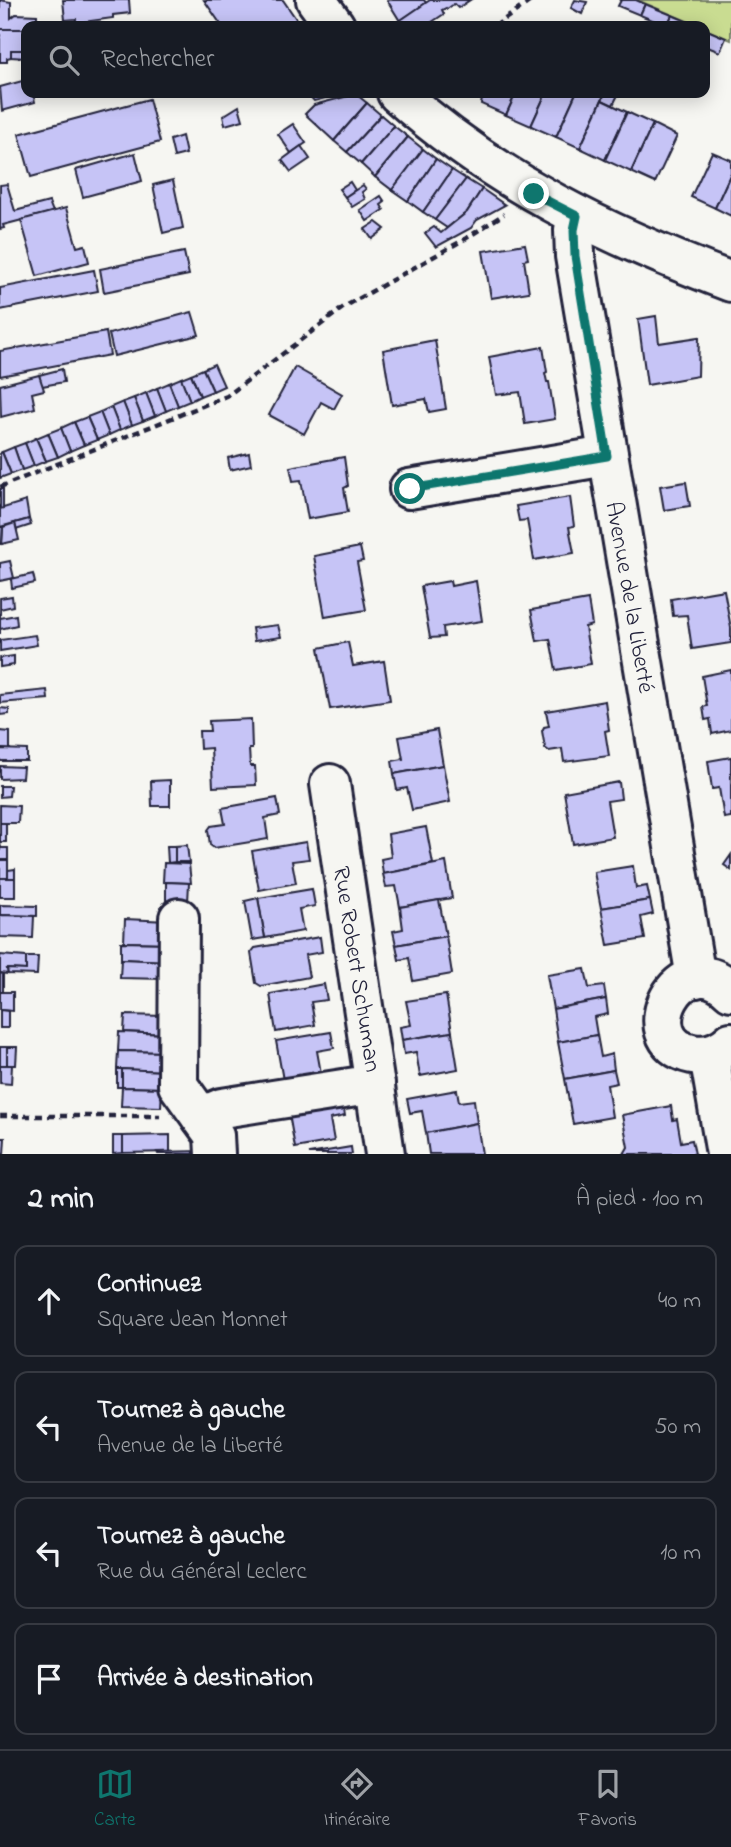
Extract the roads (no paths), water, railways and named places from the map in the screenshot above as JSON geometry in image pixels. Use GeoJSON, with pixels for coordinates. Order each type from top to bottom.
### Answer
{"type":"FeatureCollection","features":[{"type":"Feature","properties":{"kind":"street"},"geometry":{"type":"LineString","coordinates":[[316,0],[331,21]]}},
{"type":"Feature","properties":{"kind":"street"},"geometry":{"type":"LineString","coordinates":[[403,98],[457,143],[534,194],[668,258],[731,282]]}},
{"type":"Feature","properties":{"kind":"street","name":"Avenue de la Liberté"},"geometry":{"type":"LineString","coordinates":[[577,216],[574,230],[575,256],[696,978]]}},
{"type":"Feature","properties":{"kind":"street"},"geometry":{"type":"LineString","coordinates":[[410,489],[607,456]]}},
{"type":"Feature","properties":{"kind":"street","name":"Rue Robert Schuman"},"geometry":{"type":"LineString","coordinates":[[330,784],[385,1154]]}},
{"type":"Feature","properties":{"kind":"street"},"geometry":{"type":"LineString","coordinates":[[179,918],[178,1085],[214,1135],[215,1154]]}},
{"type":"Feature","properties":{"kind":"street"},"geometry":{"type":"LineString","coordinates":[[726,1154],[720,1048],[687,1053],[669,1039],[664,1029],[663,1017],[668,996],[676,987],[696,978],[716,980],[731,991]]}},
{"type":"Feature","properties":{"kind":"street"},"geometry":{"type":"LineString","coordinates":[[201,1116],[222,1108],[375,1084]]}}]}
